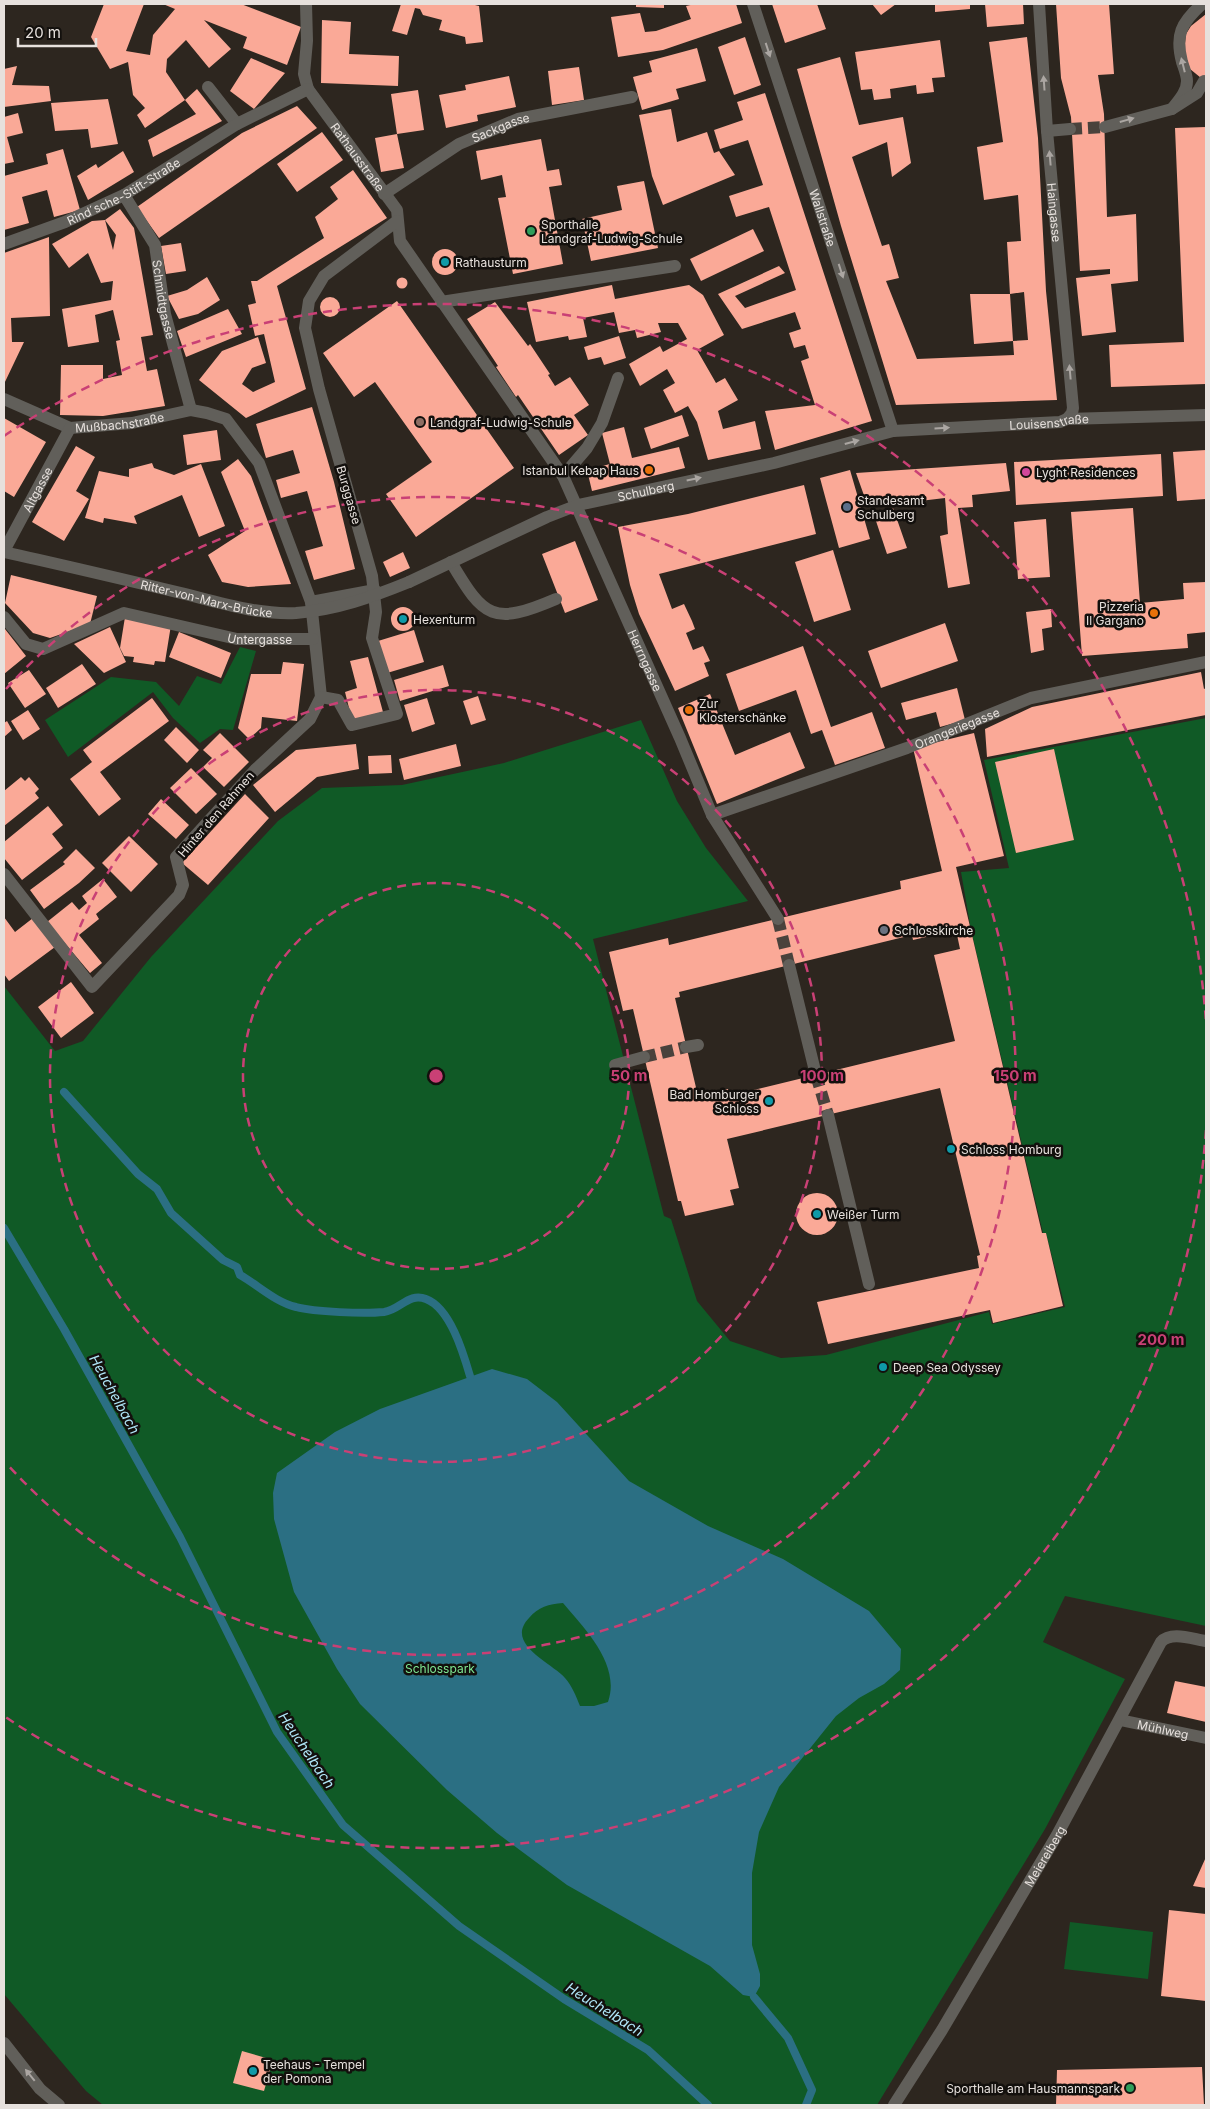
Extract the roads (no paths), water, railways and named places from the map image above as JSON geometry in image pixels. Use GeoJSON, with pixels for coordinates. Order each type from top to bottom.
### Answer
{"type":"FeatureCollection","features":[{"type":"Feature","properties":{"kind":"street","name":"Rathausstraße"},"geometry":{"type":"LineString","coordinates":[[306,4],[307,41],[304,74],[308,89],[397,210],[400,241],[563,476],[578,505]]}},
{"type":"Feature","properties":{"kind":"street","name":"Wallstraße"},"geometry":{"type":"LineString","coordinates":[[753,4],[894,431]]}},
{"type":"Feature","properties":{"kind":"street","name":"Haingasse"},"geometry":{"type":"LineString","coordinates":[[1039,4],[1047,131],[1073,408],[1068,419]]}},
{"type":"Feature","properties":{"kind":"street"},"geometry":{"type":"LineString","coordinates":[[1172,109],[1184,92],[1187,82],[1178,46],[1179,34],[1185,22],[1202,4]]}},
{"type":"Feature","properties":{"kind":"street"},"geometry":{"type":"LineString","coordinates":[[1104,127],[1172,109],[1197,93],[1204,82]]}},
{"type":"Feature","properties":{"kind":"street"},"geometry":{"type":"LineString","coordinates":[[208,88],[237,124]]}},
{"type":"Feature","properties":{"kind":"street","name":"Rind´sche-Stift-Straße"},"geometry":{"type":"LineString","coordinates":[[4,244],[65,222],[124,195],[237,124],[308,89]]}},
{"type":"Feature","properties":{"kind":"street","name":"Sackgasse"},"geometry":{"type":"LineString","coordinates":[[384,194],[459,144],[518,120],[632,97]]}},
{"type":"Feature","properties":{"kind":"street"},"geometry":{"type":"LineString","coordinates":[[1047,131],[1070,128]]}},
{"type":"Feature","properties":{"kind":"street","name":"Schmidtgasse"},"geometry":{"type":"LineString","coordinates":[[124,195],[155,245],[164,314],[191,410]]}},
{"type":"Feature","properties":{"kind":"street","name":"Burggasse"},"geometry":{"type":"LineString","coordinates":[[321,697],[338,700],[352,725],[397,714],[372,638],[376,612],[375,590],[319,389],[305,328],[309,301],[324,276],[397,221]]}},
{"type":"Feature","properties":{"kind":"street"},"geometry":{"type":"LineString","coordinates":[[442,302],[674,266]]}},
{"type":"Feature","properties":{"kind":"street"},"geometry":{"type":"LineString","coordinates":[[563,476],[587,448],[602,423],[618,378]]}},
{"type":"Feature","properties":{"kind":"street","name":"Mußbachstraße"},"geometry":{"type":"LineString","coordinates":[[4,399],[70,428],[132,423],[191,410],[226,419],[259,463],[311,602]]}},
{"type":"Feature","properties":{"kind":"street","name":"Louisenstraße"},"geometry":{"type":"LineString","coordinates":[[894,431],[1060,422],[1068,419],[1206,415]]}},
{"type":"Feature","properties":{"kind":"street","name":"Altgasse"},"geometry":{"type":"LineString","coordinates":[[4,552],[70,428]]}},
{"type":"Feature","properties":{"kind":"street","name":"Schulberg"},"geometry":{"type":"LineString","coordinates":[[409,582],[547,517],[578,505],[774,462],[894,431]]}},
{"type":"Feature","properties":{"kind":"street","name":"Herrngasse"},"geometry":{"type":"LineString","coordinates":[[578,505],[712,815],[778,919]]}},
{"type":"Feature","properties":{"kind":"street","name":"Ritter-von-Marx-Brücke"},"geometry":{"type":"LineString","coordinates":[[4,552],[211,600],[256,609],[294,613],[332,608],[358,602],[409,582]]}},
{"type":"Feature","properties":{"kind":"street"},"geometry":{"type":"LineString","coordinates":[[451,562],[471,596],[487,610],[502,615],[520,612],[556,599]]}},
{"type":"Feature","properties":{"kind":"street"},"geometry":{"type":"LineString","coordinates":[[321,697],[313,639],[311,602],[375,590]]}},
{"type":"Feature","properties":{"kind":"street","name":"Untergasse"},"geometry":{"type":"LineString","coordinates":[[4,616],[26,644],[43,649],[124,613],[237,640],[313,639]]}},
{"type":"Feature","properties":{"kind":"street","name":"Orangeriegasse"},"geometry":{"type":"LineString","coordinates":[[712,815],[907,748],[1031,698],[1206,662]]}},
{"type":"Feature","properties":{"kind":"street","name":"Hinter den Rahmen"},"geometry":{"type":"LineString","coordinates":[[4,874],[92,987],[179,895],[183,885],[176,857],[255,770],[310,719],[321,697]]}},
{"type":"Feature","properties":{"kind":"street"},"geometry":{"type":"LineString","coordinates":[[789,965],[816,1075]]}},
{"type":"Feature","properties":{"kind":"street"},"geometry":{"type":"LineString","coordinates":[[615,1065],[644,1057]]}},
{"type":"Feature","properties":{"kind":"street"},"geometry":{"type":"LineString","coordinates":[[828,1115],[869,1284]]}},
{"type":"Feature","properties":{"kind":"street","name":"Meiereiberg"},"geometry":{"type":"LineString","coordinates":[[894,2105],[997,1938],[1165,1637],[1172,1636],[1206,1641]]}},
{"type":"Feature","properties":{"kind":"street","name":"Mühlweg"},"geometry":{"type":"LineString","coordinates":[[1120,1720],[1206,1738]]}},
{"type":"Feature","properties":{"kind":"street"},"geometry":{"type":"LineString","coordinates":[[4,2043],[40,2089],[59,2105]]}},
{"type":"Feature","properties":{"kind":"water"},"geometry":{"type":"Polygon","coordinates":[[[492,1369],[527,1379],[557,1402],[629,1481],[708,1526],[783,1559],[869,1611],[901,1649],[900,1670],[884,1684],[859,1698],[836,1716],[779,1787],[759,1832],[752,1873],[752,1945],[760,1974],[760,1986],[754,1997],[743,1995],[710,1966],[567,1885],[497,1833],[447,1790],[360,1704],[337,1669],[294,1592],[274,1519],[273,1493],[277,1473],[335,1432],[380,1409],[492,1369]],[[563,1603],[553,1604],[536,1611],[523,1627],[522,1636],[533,1652],[565,1678],[580,1706],[594,1706],[608,1702],[611,1688],[610,1675],[605,1661],[599,1648],[563,1603]]]}},
{"type":"Feature","properties":{"kind":"waterway"},"geometry":{"type":"LineString","coordinates":[[64,1092],[138,1174],[157,1189],[171,1213],[223,1260],[237,1267],[240,1275],[288,1305],[315,1310],[375,1313],[390,1311],[415,1298],[426,1299],[442,1311],[449,1321],[464,1355],[470,1376]]}},
{"type":"Feature","properties":{"kind":"waterway","name":"Heuchelbach"},"geometry":{"type":"LineString","coordinates":[[4,1228],[64,1329],[180,1537],[277,1732],[343,1825],[459,1926],[564,1999],[648,2050],[708,2105]]}},
{"type":"Feature","properties":{"kind":"waterway"},"geometry":{"type":"LineString","coordinates":[[754,1997],[788,2038],[812,2090],[806,2105]]}},
{"type":"Feature","properties":{"kind":"tunnel"},"geometry":{"type":"LineString","coordinates":[[1070,129],[1105,127]]}},
{"type":"Feature","properties":{"kind":"tunnel"},"geometry":{"type":"LineString","coordinates":[[778,919],[789,965]]}},
{"type":"Feature","properties":{"kind":"tunnel"},"geometry":{"type":"LineString","coordinates":[[644,1057],[686,1047]]}},
{"type":"Feature","properties":{"kind":"tunnel"},"geometry":{"type":"LineString","coordinates":[[816,1075],[828,1115]]}},
{"type":"Feature","properties":{"kind":"place","name":"Sporthalle Landgraf-Ludwig-Schule"},"geometry":{"type":"Point","coordinates":[531,231]}},
{"type":"Feature","properties":{"kind":"place","name":"Rathausturm"},"geometry":{"type":"Point","coordinates":[445,262]}},
{"type":"Feature","properties":{"kind":"place","name":"Landgraf-Ludwig-Schule"},"geometry":{"type":"Point","coordinates":[420,422]}},
{"type":"Feature","properties":{"kind":"place","name":"Istanbul Kebap Haus"},"geometry":{"type":"Point","coordinates":[649,470]}},
{"type":"Feature","properties":{"kind":"place","name":"Lyght Residences"},"geometry":{"type":"Point","coordinates":[1026,472]}},
{"type":"Feature","properties":{"kind":"place","name":"Standesamt Schulberg"},"geometry":{"type":"Point","coordinates":[847,507]}},
{"type":"Feature","properties":{"kind":"place","name":"Pizzeria Il Gargano"},"geometry":{"type":"Point","coordinates":[1154,613]}},
{"type":"Feature","properties":{"kind":"place","name":"Hexenturm"},"geometry":{"type":"Point","coordinates":[403,619]}},
{"type":"Feature","properties":{"kind":"place","name":"Zur Klosterschänke"},"geometry":{"type":"Point","coordinates":[689,710]}},
{"type":"Feature","properties":{"kind":"place","name":"Schlosskirche"},"geometry":{"type":"Point","coordinates":[884,930]}},
{"type":"Feature","properties":{"kind":"place","name":"Bad Homburger Schloss"},"geometry":{"type":"Point","coordinates":[769,1101]}},
{"type":"Feature","properties":{"kind":"place","name":"Schloss Homburg"},"geometry":{"type":"Point","coordinates":[951,1149]}},
{"type":"Feature","properties":{"kind":"place","name":"Weißer Turm"},"geometry":{"type":"Point","coordinates":[817,1214]}},
{"type":"Feature","properties":{"kind":"place","name":"Deep Sea Odyssey"},"geometry":{"type":"Point","coordinates":[883,1367]}},
{"type":"Feature","properties":{"kind":"place","name":"Teehaus - Tempel der Pomona"},"geometry":{"type":"Point","coordinates":[253,2071]}},
{"type":"Feature","properties":{"kind":"place","name":"Sporthalle am Hausmannspark"},"geometry":{"type":"Point","coordinates":[1130,2088]}},
{"type":"Feature","properties":{"kind":"park label","name":"Schlosspark"},"geometry":{"type":"Point","coordinates":[440,1668]}}]}
